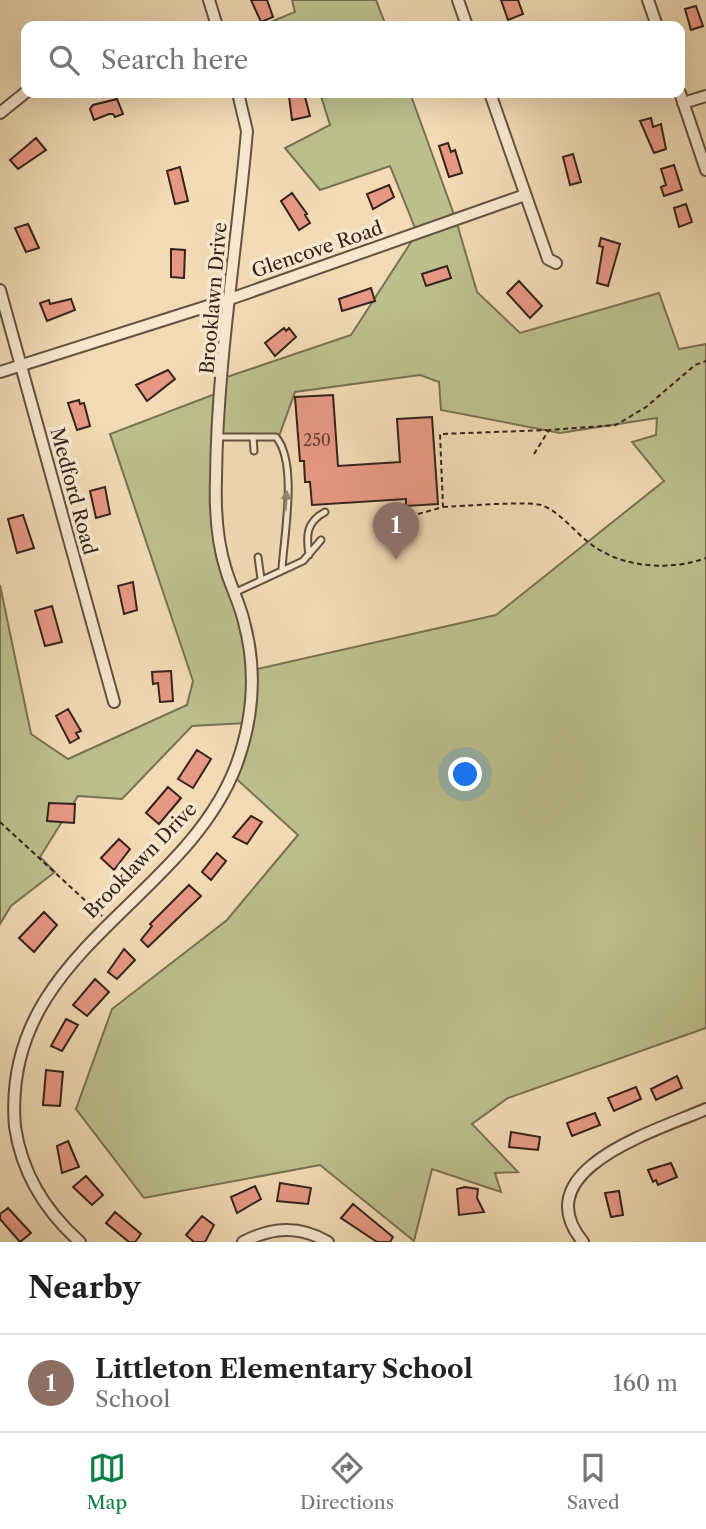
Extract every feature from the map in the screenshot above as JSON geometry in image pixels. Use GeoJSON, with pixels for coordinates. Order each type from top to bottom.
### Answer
{"type":"FeatureCollection","features":[{"type":"Feature","properties":{"kind":"street"},"geometry":{"type":"LineString","coordinates":[[209,0],[214,21]]}},
{"type":"Feature","properties":{"kind":"street"},"geometry":{"type":"LineString","coordinates":[[458,0],[465,21]]}},
{"type":"Feature","properties":{"kind":"street"},"geometry":{"type":"LineString","coordinates":[[648,0],[655,21]]}},
{"type":"Feature","properties":{"kind":"street"},"geometry":{"type":"LineString","coordinates":[[0,113],[21,96]]}},
{"type":"Feature","properties":{"kind":"street"},"geometry":{"type":"LineString","coordinates":[[685,98],[706,96]]}},
{"type":"Feature","properties":{"kind":"street","name":"Brooklawn Drive"},"geometry":{"type":"LineString","coordinates":[[80,1242],[53,1216],[26,1167],[12,1114],[13,1074],[24,1026],[45,986],[200,826],[235,769],[248,726],[253,671],[244,620],[225,568],[219,533],[216,480],[247,131],[239,98]]}},
{"type":"Feature","properties":{"kind":"street"},"geometry":{"type":"LineString","coordinates":[[492,98],[548,258],[556,263]]}},
{"type":"Feature","properties":{"kind":"street"},"geometry":{"type":"LineString","coordinates":[[681,98],[706,170]]}},
{"type":"Feature","properties":{"kind":"street","name":"Glencove Road"},"geometry":{"type":"LineString","coordinates":[[0,372],[230,299],[525,195]]}},
{"type":"Feature","properties":{"kind":"street","name":"Medford Road"},"geometry":{"type":"LineString","coordinates":[[0,290],[114,702]]}},
{"type":"Feature","properties":{"kind":"street"},"geometry":{"type":"LineString","coordinates":[[583,1242],[574,1230],[568,1209],[572,1186],[579,1176],[600,1157],[706,1109]]}},
{"type":"Feature","properties":{"kind":"street"},"geometry":{"type":"LineString","coordinates":[[243,1242],[288,1228],[328,1242]]}},
{"type":"Feature","properties":{"kind":"lane"},"geometry":{"type":"LineString","coordinates":[[218,437],[276,437],[284,447],[288,484],[282,569]]}},
{"type":"Feature","properties":{"kind":"lane"},"geometry":{"type":"LineString","coordinates":[[253,437],[254,451]]}},
{"type":"Feature","properties":{"kind":"lane"},"geometry":{"type":"LineString","coordinates":[[309,555],[309,528],[312,521],[325,512]]}},
{"type":"Feature","properties":{"kind":"lane"},"geometry":{"type":"LineString","coordinates":[[234,593],[303,561],[321,540]]}},
{"type":"Feature","properties":{"kind":"lane"},"geometry":{"type":"LineString","coordinates":[[258,557],[261,579]]}},
{"type":"Feature","properties":{"kind":"path"},"geometry":{"type":"LineString","coordinates":[[443,507],[440,435],[616,425],[646,407],[695,365],[706,361]]}},
{"type":"Feature","properties":{"kind":"path"},"geometry":{"type":"LineString","coordinates":[[534,454],[549,430]]}},
{"type":"Feature","properties":{"kind":"path"},"geometry":{"type":"LineString","coordinates":[[418,514],[443,507],[540,505],[562,519],[592,546],[619,560],[663,565],[706,558]]}},
{"type":"Feature","properties":{"kind":"path"},"geometry":{"type":"LineString","coordinates":[[0,822],[106,921]]}},
{"type":"Feature","properties":{"kind":"green space"},"geometry":{"type":"Polygon","coordinates":[[[292,0],[376,0],[384,21],[273,21],[295,12],[292,0]]]}},
{"type":"Feature","properties":{"kind":"green space"},"geometry":{"type":"Polygon","coordinates":[[[322,98],[412,98],[456,220],[477,292],[520,333],[659,293],[679,349],[706,344],[706,1028],[508,1098],[472,1124],[518,1172],[495,1173],[501,1192],[432,1169],[414,1241],[320,1165],[144,1198],[76,1109],[112,1009],[227,920],[298,835],[231,774],[246,723],[192,726],[122,799],[78,796],[40,857],[55,872],[11,906],[0,924],[0,585],[31,734],[68,759],[187,705],[193,681],[110,434],[223,391],[224,378],[351,335],[417,233],[390,166],[320,190],[285,148],[330,125],[322,98]],[[420,375],[295,392],[278,439],[220,438],[216,522],[253,670],[496,615],[664,481],[632,442],[656,435],[657,418],[560,433],[441,410],[439,382],[420,375]]]}},
{"type":"Feature","properties":{"kind":"building"},"geometry":{"type":"Polygon","coordinates":[[[251,0],[267,0],[273,17],[261,21],[251,0]]]}},
{"type":"Feature","properties":{"kind":"building"},"geometry":{"type":"Polygon","coordinates":[[[501,0],[518,0],[523,14],[508,20],[501,0]]]}},
{"type":"Feature","properties":{"kind":"building"},"geometry":{"type":"Polygon","coordinates":[[[696,6],[703,26],[691,30],[685,9],[696,6]]]}},
{"type":"Feature","properties":{"kind":"building"},"geometry":{"type":"Polygon","coordinates":[[[289,98],[305,98],[310,116],[292,120],[289,98]]]}},
{"type":"Feature","properties":{"kind":"building"},"geometry":{"type":"Polygon","coordinates":[[[117,99],[123,114],[115,117],[109,114],[94,120],[90,109],[93,105],[117,99]]]}},
{"type":"Feature","properties":{"kind":"building"},"geometry":{"type":"Polygon","coordinates":[[[651,118],[653,127],[661,124],[666,149],[654,153],[640,121],[651,118]]]}},
{"type":"Feature","properties":{"kind":"building"},"geometry":{"type":"Polygon","coordinates":[[[36,138],[46,150],[18,169],[10,160],[36,138]]]}},
{"type":"Feature","properties":{"kind":"building"},"geometry":{"type":"Polygon","coordinates":[[[448,143],[451,152],[455,150],[462,173],[449,177],[439,146],[448,143]]]}},
{"type":"Feature","properties":{"kind":"building"},"geometry":{"type":"Polygon","coordinates":[[[573,154],[581,182],[570,185],[563,157],[573,154]]]}},
{"type":"Feature","properties":{"kind":"building"},"geometry":{"type":"Polygon","coordinates":[[[674,165],[682,190],[664,196],[661,187],[666,185],[661,169],[674,165]]]}},
{"type":"Feature","properties":{"kind":"building"},"geometry":{"type":"Polygon","coordinates":[[[180,167],[188,201],[175,204],[167,171],[180,167]]]}},
{"type":"Feature","properties":{"kind":"building"},"geometry":{"type":"Polygon","coordinates":[[[389,185],[394,197],[373,209],[367,194],[389,185]]]}},
{"type":"Feature","properties":{"kind":"building"},"geometry":{"type":"Polygon","coordinates":[[[292,193],[310,223],[299,230],[281,201],[292,193]]]}},
{"type":"Feature","properties":{"kind":"building"},"geometry":{"type":"Polygon","coordinates":[[[686,204],[692,222],[679,227],[674,208],[686,204]]]}},
{"type":"Feature","properties":{"kind":"building"},"geometry":{"type":"Polygon","coordinates":[[[28,224],[39,248],[26,252],[15,228],[28,224]]]}},
{"type":"Feature","properties":{"kind":"building"},"geometry":{"type":"Polygon","coordinates":[[[601,238],[620,244],[608,286],[597,283],[603,247],[599,246],[601,238]]]}},
{"type":"Feature","properties":{"kind":"building"},"geometry":{"type":"Polygon","coordinates":[[[171,249],[185,250],[184,278],[171,277],[171,249]]]}},
{"type":"Feature","properties":{"kind":"building"},"geometry":{"type":"Polygon","coordinates":[[[447,266],[451,278],[426,286],[422,274],[447,266]]]}},
{"type":"Feature","properties":{"kind":"building"},"geometry":{"type":"Polygon","coordinates":[[[519,281],[542,306],[530,318],[507,293],[519,281]]]}},
{"type":"Feature","properties":{"kind":"building"},"geometry":{"type":"Polygon","coordinates":[[[371,288],[375,301],[342,311],[339,299],[371,288]]]}},
{"type":"Feature","properties":{"kind":"building"},"geometry":{"type":"Polygon","coordinates":[[[71,299],[75,310],[47,321],[40,303],[49,300],[50,304],[71,299]]]}},
{"type":"Feature","properties":{"kind":"building"},"geometry":{"type":"Polygon","coordinates":[[[284,328],[286,331],[289,328],[296,337],[275,356],[265,343],[284,328]]]}},
{"type":"Feature","properties":{"kind":"building"},"geometry":{"type":"Polygon","coordinates":[[[168,370],[175,379],[147,401],[136,385],[168,370]]]}},
{"type":"Feature","properties":{"kind":"building"},"geometry":{"type":"Polygon","coordinates":[[[333,395],[338,466],[400,462],[397,419],[432,417],[438,504],[406,506],[406,499],[312,505],[310,482],[305,482],[304,461],[300,461],[295,397],[333,395]]]}},
{"type":"Feature","properties":{"kind":"building"},"geometry":{"type":"Polygon","coordinates":[[[79,400],[80,404],[84,403],[90,426],[77,430],[68,403],[79,400]]]}},
{"type":"Feature","properties":{"kind":"building"},"geometry":{"type":"Polygon","coordinates":[[[105,487],[110,514],[96,518],[90,491],[105,487]]]}},
{"type":"Feature","properties":{"kind":"building"},"geometry":{"type":"Polygon","coordinates":[[[23,515],[34,548],[17,553],[8,519],[23,515]]]}},
{"type":"Feature","properties":{"kind":"building"},"geometry":{"type":"Polygon","coordinates":[[[133,582],[137,610],[124,614],[118,586],[133,582]]]}},
{"type":"Feature","properties":{"kind":"building"},"geometry":{"type":"Polygon","coordinates":[[[52,606],[62,642],[45,646],[35,611],[52,606]]]}},
{"type":"Feature","properties":{"kind":"building"},"geometry":{"type":"Polygon","coordinates":[[[171,671],[173,701],[160,702],[158,683],[153,684],[152,672],[171,671]]]}},
{"type":"Feature","properties":{"kind":"building"},"geometry":{"type":"Polygon","coordinates":[[[68,709],[81,731],[76,733],[79,738],[70,743],[56,716],[68,709]]]}},
{"type":"Feature","properties":{"kind":"building"},"geometry":{"type":"Polygon","coordinates":[[[197,750],[211,759],[193,788],[178,779],[197,750]]]}},
{"type":"Feature","properties":{"kind":"building"},"geometry":{"type":"Polygon","coordinates":[[[168,787],[181,798],[159,824],[146,813],[168,787]]]}},
{"type":"Feature","properties":{"kind":"building"},"geometry":{"type":"Polygon","coordinates":[[[49,803],[75,804],[74,823],[47,821],[49,803]]]}},
{"type":"Feature","properties":{"kind":"building"},"geometry":{"type":"Polygon","coordinates":[[[251,816],[262,822],[247,844],[233,837],[251,816]]]}},
{"type":"Feature","properties":{"kind":"building"},"geometry":{"type":"Polygon","coordinates":[[[119,839],[130,849],[114,870],[101,858],[119,839]]]}},
{"type":"Feature","properties":{"kind":"building"},"geometry":{"type":"Polygon","coordinates":[[[217,853],[226,861],[211,880],[202,872],[217,853]]]}},
{"type":"Feature","properties":{"kind":"building"},"geometry":{"type":"Polygon","coordinates":[[[189,885],[201,896],[148,947],[141,940],[152,926],[150,924],[189,885]]]}},
{"type":"Feature","properties":{"kind":"building"},"geometry":{"type":"Polygon","coordinates":[[[44,912],[57,925],[34,952],[19,938],[44,912]]]}},
{"type":"Feature","properties":{"kind":"building"},"geometry":{"type":"Polygon","coordinates":[[[124,949],[135,960],[117,979],[108,972],[124,949]]]}},
{"type":"Feature","properties":{"kind":"building"},"geometry":{"type":"Polygon","coordinates":[[[95,979],[109,992],[87,1016],[73,1005],[95,979]]]}},
{"type":"Feature","properties":{"kind":"building"},"geometry":{"type":"Polygon","coordinates":[[[66,1019],[78,1025],[62,1051],[51,1046],[66,1019]]]}},
{"type":"Feature","properties":{"kind":"building"},"geometry":{"type":"Polygon","coordinates":[[[46,1070],[63,1072],[60,1106],[43,1105],[46,1070]]]}},
{"type":"Feature","properties":{"kind":"building"},"geometry":{"type":"Polygon","coordinates":[[[677,1076],[682,1088],[656,1100],[651,1089],[677,1076]]]}},
{"type":"Feature","properties":{"kind":"building"},"geometry":{"type":"Polygon","coordinates":[[[636,1087],[641,1099],[614,1111],[608,1098],[636,1087]]]}},
{"type":"Feature","properties":{"kind":"building"},"geometry":{"type":"Polygon","coordinates":[[[595,1113],[600,1125],[572,1136],[567,1123],[595,1113]]]}},
{"type":"Feature","properties":{"kind":"building"},"geometry":{"type":"Polygon","coordinates":[[[511,1132],[540,1137],[538,1150],[509,1147],[511,1132]]]}},
{"type":"Feature","properties":{"kind":"building"},"geometry":{"type":"Polygon","coordinates":[[[68,1141],[79,1167],[62,1173],[57,1146],[68,1141]]]}},
{"type":"Feature","properties":{"kind":"building"},"geometry":{"type":"Polygon","coordinates":[[[671,1163],[677,1177],[658,1185],[656,1180],[653,1182],[648,1170],[671,1163]]]}},
{"type":"Feature","properties":{"kind":"building"},"geometry":{"type":"Polygon","coordinates":[[[86,1176],[103,1195],[92,1205],[73,1187],[86,1176]]]}},
{"type":"Feature","properties":{"kind":"building"},"geometry":{"type":"Polygon","coordinates":[[[280,1183],[311,1188],[308,1204],[277,1201],[280,1183]]]}},
{"type":"Feature","properties":{"kind":"building"},"geometry":{"type":"Polygon","coordinates":[[[255,1186],[261,1199],[237,1213],[231,1197],[255,1186]]]}},
{"type":"Feature","properties":{"kind":"building"},"geometry":{"type":"Polygon","coordinates":[[[457,1189],[478,1189],[477,1198],[484,1212],[459,1215],[457,1189]]]}},
{"type":"Feature","properties":{"kind":"building"},"geometry":{"type":"Polygon","coordinates":[[[619,1191],[623,1215],[611,1217],[605,1193],[619,1191]]]}},
{"type":"Feature","properties":{"kind":"building"},"geometry":{"type":"Polygon","coordinates":[[[353,1204],[393,1237],[390,1242],[377,1242],[341,1218],[353,1204]]]}},
{"type":"Feature","properties":{"kind":"building"},"geometry":{"type":"Polygon","coordinates":[[[8,1208],[31,1233],[20,1242],[0,1219],[0,1214],[8,1208]]]}},
{"type":"Feature","properties":{"kind":"building"},"geometry":{"type":"Polygon","coordinates":[[[115,1212],[141,1234],[135,1242],[129,1242],[106,1223],[115,1212]]]}},
{"type":"Feature","properties":{"kind":"building"},"geometry":{"type":"Polygon","coordinates":[[[202,1216],[214,1225],[205,1242],[194,1242],[186,1235],[202,1216]]]}},
{"type":"Feature","properties":{"kind":"place","name":"Littleton Elementary School"},"geometry":{"type":"Point","coordinates":[396,560]}}]}
